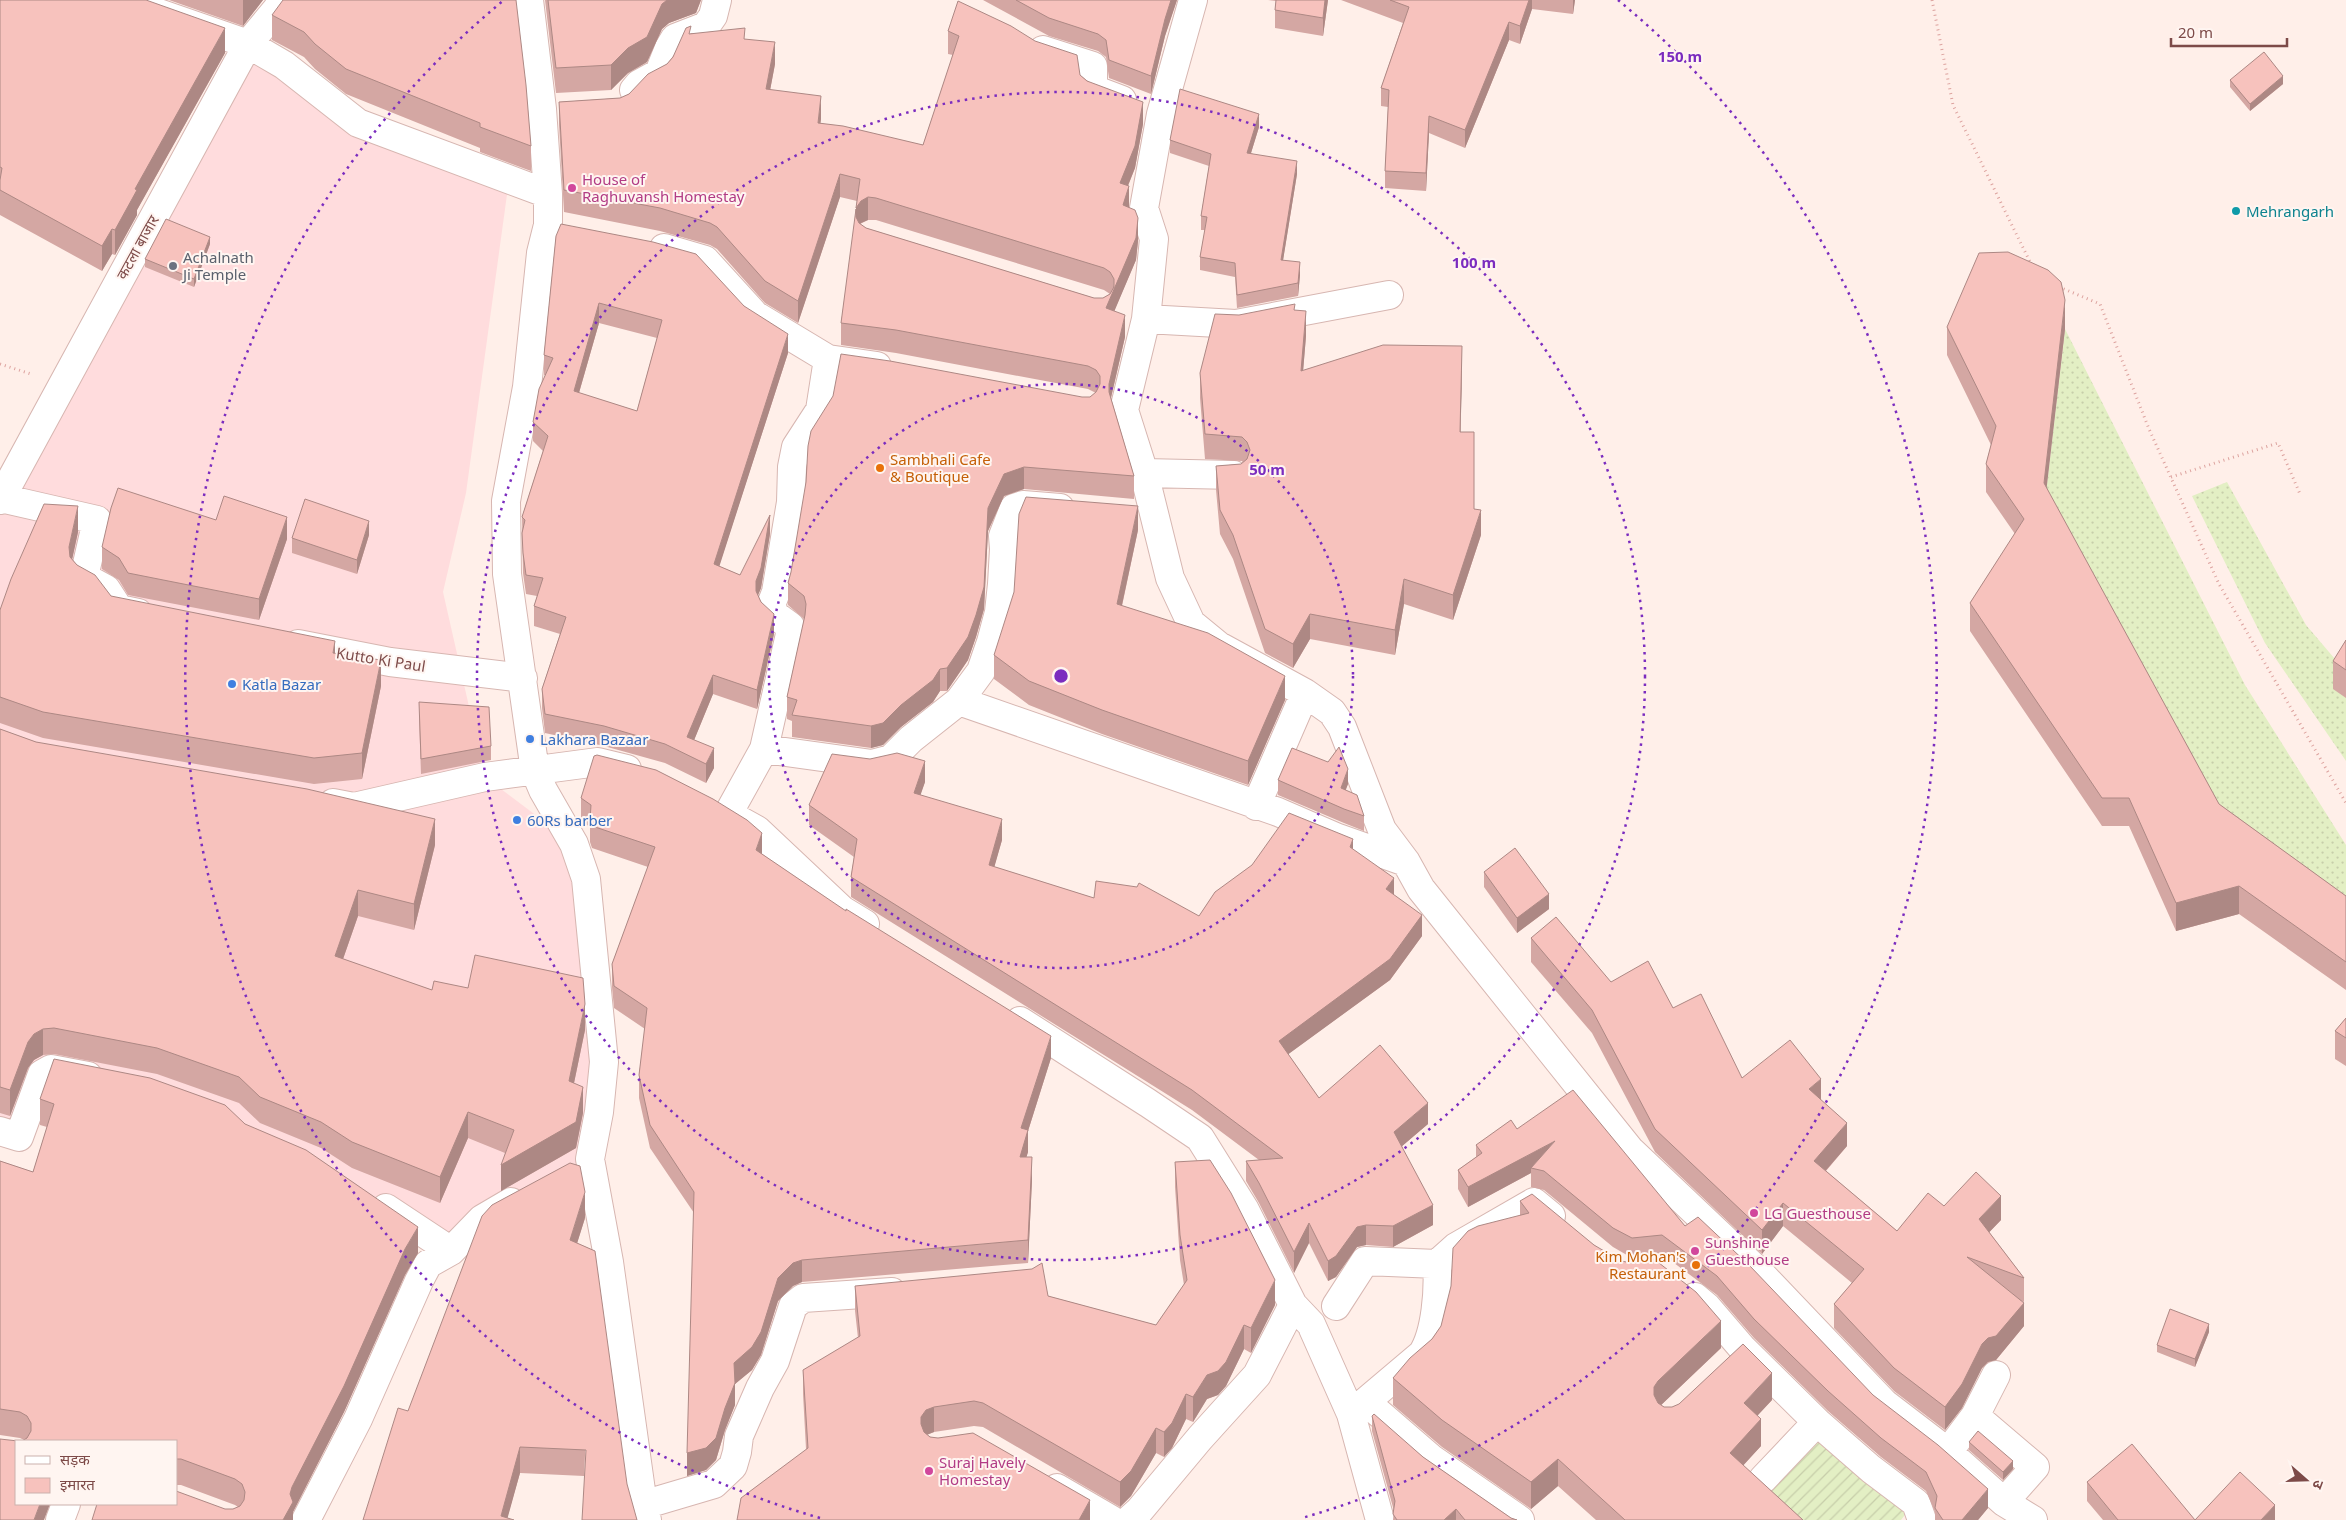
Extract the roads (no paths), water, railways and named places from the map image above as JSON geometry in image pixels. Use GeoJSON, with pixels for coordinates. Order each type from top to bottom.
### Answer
{"type":"FeatureCollection","features":[{"type":"Feature","properties":{"kind":"street"},"geometry":{"type":"LineString","coordinates":[[121,0],[248,44],[284,65],[358,123],[548,194]]}},
{"type":"Feature","properties":{"kind":"street","name":"कटला बाजार"},"geometry":{"type":"LineString","coordinates":[[0,499],[248,44],[277,9],[282,0]]}},
{"type":"Feature","properties":{"kind":"street"},"geometry":{"type":"LineString","coordinates":[[529,0],[542,109],[548,194],[548,225],[541,253],[527,387],[506,501],[507,574],[535,771],[543,790],[574,844],[586,879],[604,1062],[599,1112],[590,1159],[609,1262],[645,1512],[714,1484],[733,1466],[738,1452],[739,1436],[760,1388],[775,1361],[793,1306],[803,1298],[914,1290]]}},
{"type":"Feature","properties":{"kind":"street"},"geometry":{"type":"LineString","coordinates":[[618,105],[639,84],[659,73],[675,38],[706,26],[713,16],[717,0]]}},
{"type":"Feature","properties":{"kind":"street"},"geometry":{"type":"LineString","coordinates":[[1193,0],[1161,114],[1144,208],[1154,239],[1146,319],[1124,410],[1144,473],[1170,578],[1191,623],[1219,646],[1305,693],[1332,712],[1342,727],[1382,830],[1406,862],[1421,889],[1630,1150],[1761,1274],[1884,1403],[1948,1452],[2004,1502],[2033,1520]]}},
{"type":"Feature","properties":{"kind":"street"},"geometry":{"type":"LineString","coordinates":[[1018,35],[1043,50],[1093,66],[1093,89],[1161,114]]}},
{"type":"Feature","properties":{"kind":"street"},"geometry":{"type":"LineString","coordinates":[[542,109],[572,109]]}},
{"type":"Feature","properties":{"kind":"street"},"geometry":{"type":"LineString","coordinates":[[548,225],[575,230]]}},
{"type":"Feature","properties":{"kind":"street"},"geometry":{"type":"LineString","coordinates":[[639,242],[706,260],[755,315],[828,359],[903,370]]}},
{"type":"Feature","properties":{"kind":"street"},"geometry":{"type":"LineString","coordinates":[[1146,319],[1236,324],[1389,295]]}},
{"type":"Feature","properties":{"kind":"street"},"geometry":{"type":"LineString","coordinates":[[728,814],[764,748],[791,629],[790,626],[775,615],[771,605],[776,592],[791,502],[792,467],[796,447],[820,410],[828,359]]}},
{"type":"Feature","properties":{"kind":"street"},"geometry":{"type":"LineString","coordinates":[[1144,473],[1234,475]]}},
{"type":"Feature","properties":{"kind":"street"},"geometry":{"type":"LineString","coordinates":[[0,499],[97,520],[84,577],[106,589],[119,609],[167,619]]}},
{"type":"Feature","properties":{"kind":"street"},"geometry":{"type":"LineString","coordinates":[[764,748],[872,764],[892,759],[911,739],[960,701],[981,670],[991,642],[1000,603],[1004,549],[1003,536],[1014,508],[1023,505],[1088,510]]}},
{"type":"Feature","properties":{"kind":"street"},"geometry":{"type":"LineString","coordinates":[[1126,513],[1154,516]]}},
{"type":"Feature","properties":{"kind":"street","name":"Kutto Ki Paul"},"geometry":{"type":"LineString","coordinates":[[274,640],[390,662],[523,678]]}},
{"type":"Feature","properties":{"kind":"street"},"geometry":{"type":"LineString","coordinates":[[1256,806],[1305,693]]}},
{"type":"Feature","properties":{"kind":"street"},"geometry":{"type":"LineString","coordinates":[[960,701],[1256,806],[1278,812],[1338,838],[1406,862]]}},
{"type":"Feature","properties":{"kind":"street"},"geometry":{"type":"LineString","coordinates":[[304,798],[354,807],[485,777],[598,762],[652,776]]}},
{"type":"Feature","properties":{"kind":"street"},"geometry":{"type":"LineString","coordinates":[[704,799],[757,830],[842,910],[884,936]]}},
{"type":"Feature","properties":{"kind":"street"},"geometry":{"type":"LineString","coordinates":[[1001,1009],[1132,1092],[1200,1138],[1245,1210],[1293,1305],[1311,1324],[1358,1408],[1380,1520]]}},
{"type":"Feature","properties":{"kind":"street"},"geometry":{"type":"LineString","coordinates":[[0,1131],[19,1137],[42,1074],[51,1069],[117,1082]]}},
{"type":"Feature","properties":{"kind":"street"},"geometry":{"type":"LineString","coordinates":[[566,1171],[590,1159]]}},
{"type":"Feature","properties":{"kind":"street"},"geometry":{"type":"LineString","coordinates":[[306,1520],[358,1419],[419,1280],[428,1264],[451,1252],[482,1219],[530,1192]]}},
{"type":"Feature","properties":{"kind":"street"},"geometry":{"type":"LineString","coordinates":[[368,1197],[451,1252]]}},
{"type":"Feature","properties":{"kind":"street"},"geometry":{"type":"LineString","coordinates":[[1336,1306],[1365,1261],[1437,1264],[1456,1247],[1534,1202],[1569,1231]]}},
{"type":"Feature","properties":{"kind":"street"},"geometry":{"type":"LineString","coordinates":[[1358,1408],[1422,1354],[1427,1346],[1431,1335],[1438,1277],[1437,1264]]}},
{"type":"Feature","properties":{"kind":"street"},"geometry":{"type":"LineString","coordinates":[[1672,1280],[1707,1307],[1743,1350],[1817,1422],[1871,1469],[1916,1503],[1922,1520]]}},
{"type":"Feature","properties":{"kind":"street"},"geometry":{"type":"LineString","coordinates":[[1129,1520],[1139,1511],[1200,1438],[1257,1375],[1293,1305]]}},
{"type":"Feature","properties":{"kind":"street"},"geometry":{"type":"LineString","coordinates":[[1723,1368],[1743,1350]]}},
{"type":"Feature","properties":{"kind":"street"},"geometry":{"type":"LineString","coordinates":[[1948,1452],[1975,1416],[1996,1375]]}},
{"type":"Feature","properties":{"kind":"street"},"geometry":{"type":"LineString","coordinates":[[1358,1408],[1520,1520]]}},
{"type":"Feature","properties":{"kind":"street"},"geometry":{"type":"LineString","coordinates":[[1975,1416],[2035,1467],[2004,1502]]}},
{"type":"Feature","properties":{"kind":"street"},"geometry":{"type":"LineString","coordinates":[[1763,1479],[1817,1422]]}},
{"type":"Feature","properties":{"kind":"street"},"geometry":{"type":"LineString","coordinates":[[1034,1475],[1112,1520]]}},
{"type":"Feature","properties":{"kind":"street"},"geometry":{"type":"LineString","coordinates":[[60,1520],[66,1505]]}},
{"type":"Feature","properties":{"kind":"place","name":"House of Raghuvansh Homestay"},"geometry":{"type":"Point","coordinates":[572,188]}},
{"type":"Feature","properties":{"kind":"place","name":"Mehrangarh"},"geometry":{"type":"Point","coordinates":[2236,211]}},
{"type":"Feature","properties":{"kind":"place","name":"Achalnath Ji Temple"},"geometry":{"type":"Point","coordinates":[173,266]}},
{"type":"Feature","properties":{"kind":"place","name":"Sambhali Cafe & Boutique"},"geometry":{"type":"Point","coordinates":[880,468]}},
{"type":"Feature","properties":{"kind":"place","name":"Katla Bazar"},"geometry":{"type":"Point","coordinates":[232,684]}},
{"type":"Feature","properties":{"kind":"place","name":"Lakhara Bazaar"},"geometry":{"type":"Point","coordinates":[530,739]}},
{"type":"Feature","properties":{"kind":"place","name":"60Rs barber"},"geometry":{"type":"Point","coordinates":[517,820]}},
{"type":"Feature","properties":{"kind":"place","name":"LG Guesthouse"},"geometry":{"type":"Point","coordinates":[1754,1213]}},
{"type":"Feature","properties":{"kind":"place","name":"Sunshine Guesthouse"},"geometry":{"type":"Point","coordinates":[1695,1251]}},
{"type":"Feature","properties":{"kind":"place","name":"Kim Mohan's Restaurant"},"geometry":{"type":"Point","coordinates":[1696,1265]}},
{"type":"Feature","properties":{"kind":"place","name":"Suraj Havely Homestay"},"geometry":{"type":"Point","coordinates":[929,1471]}}]}
